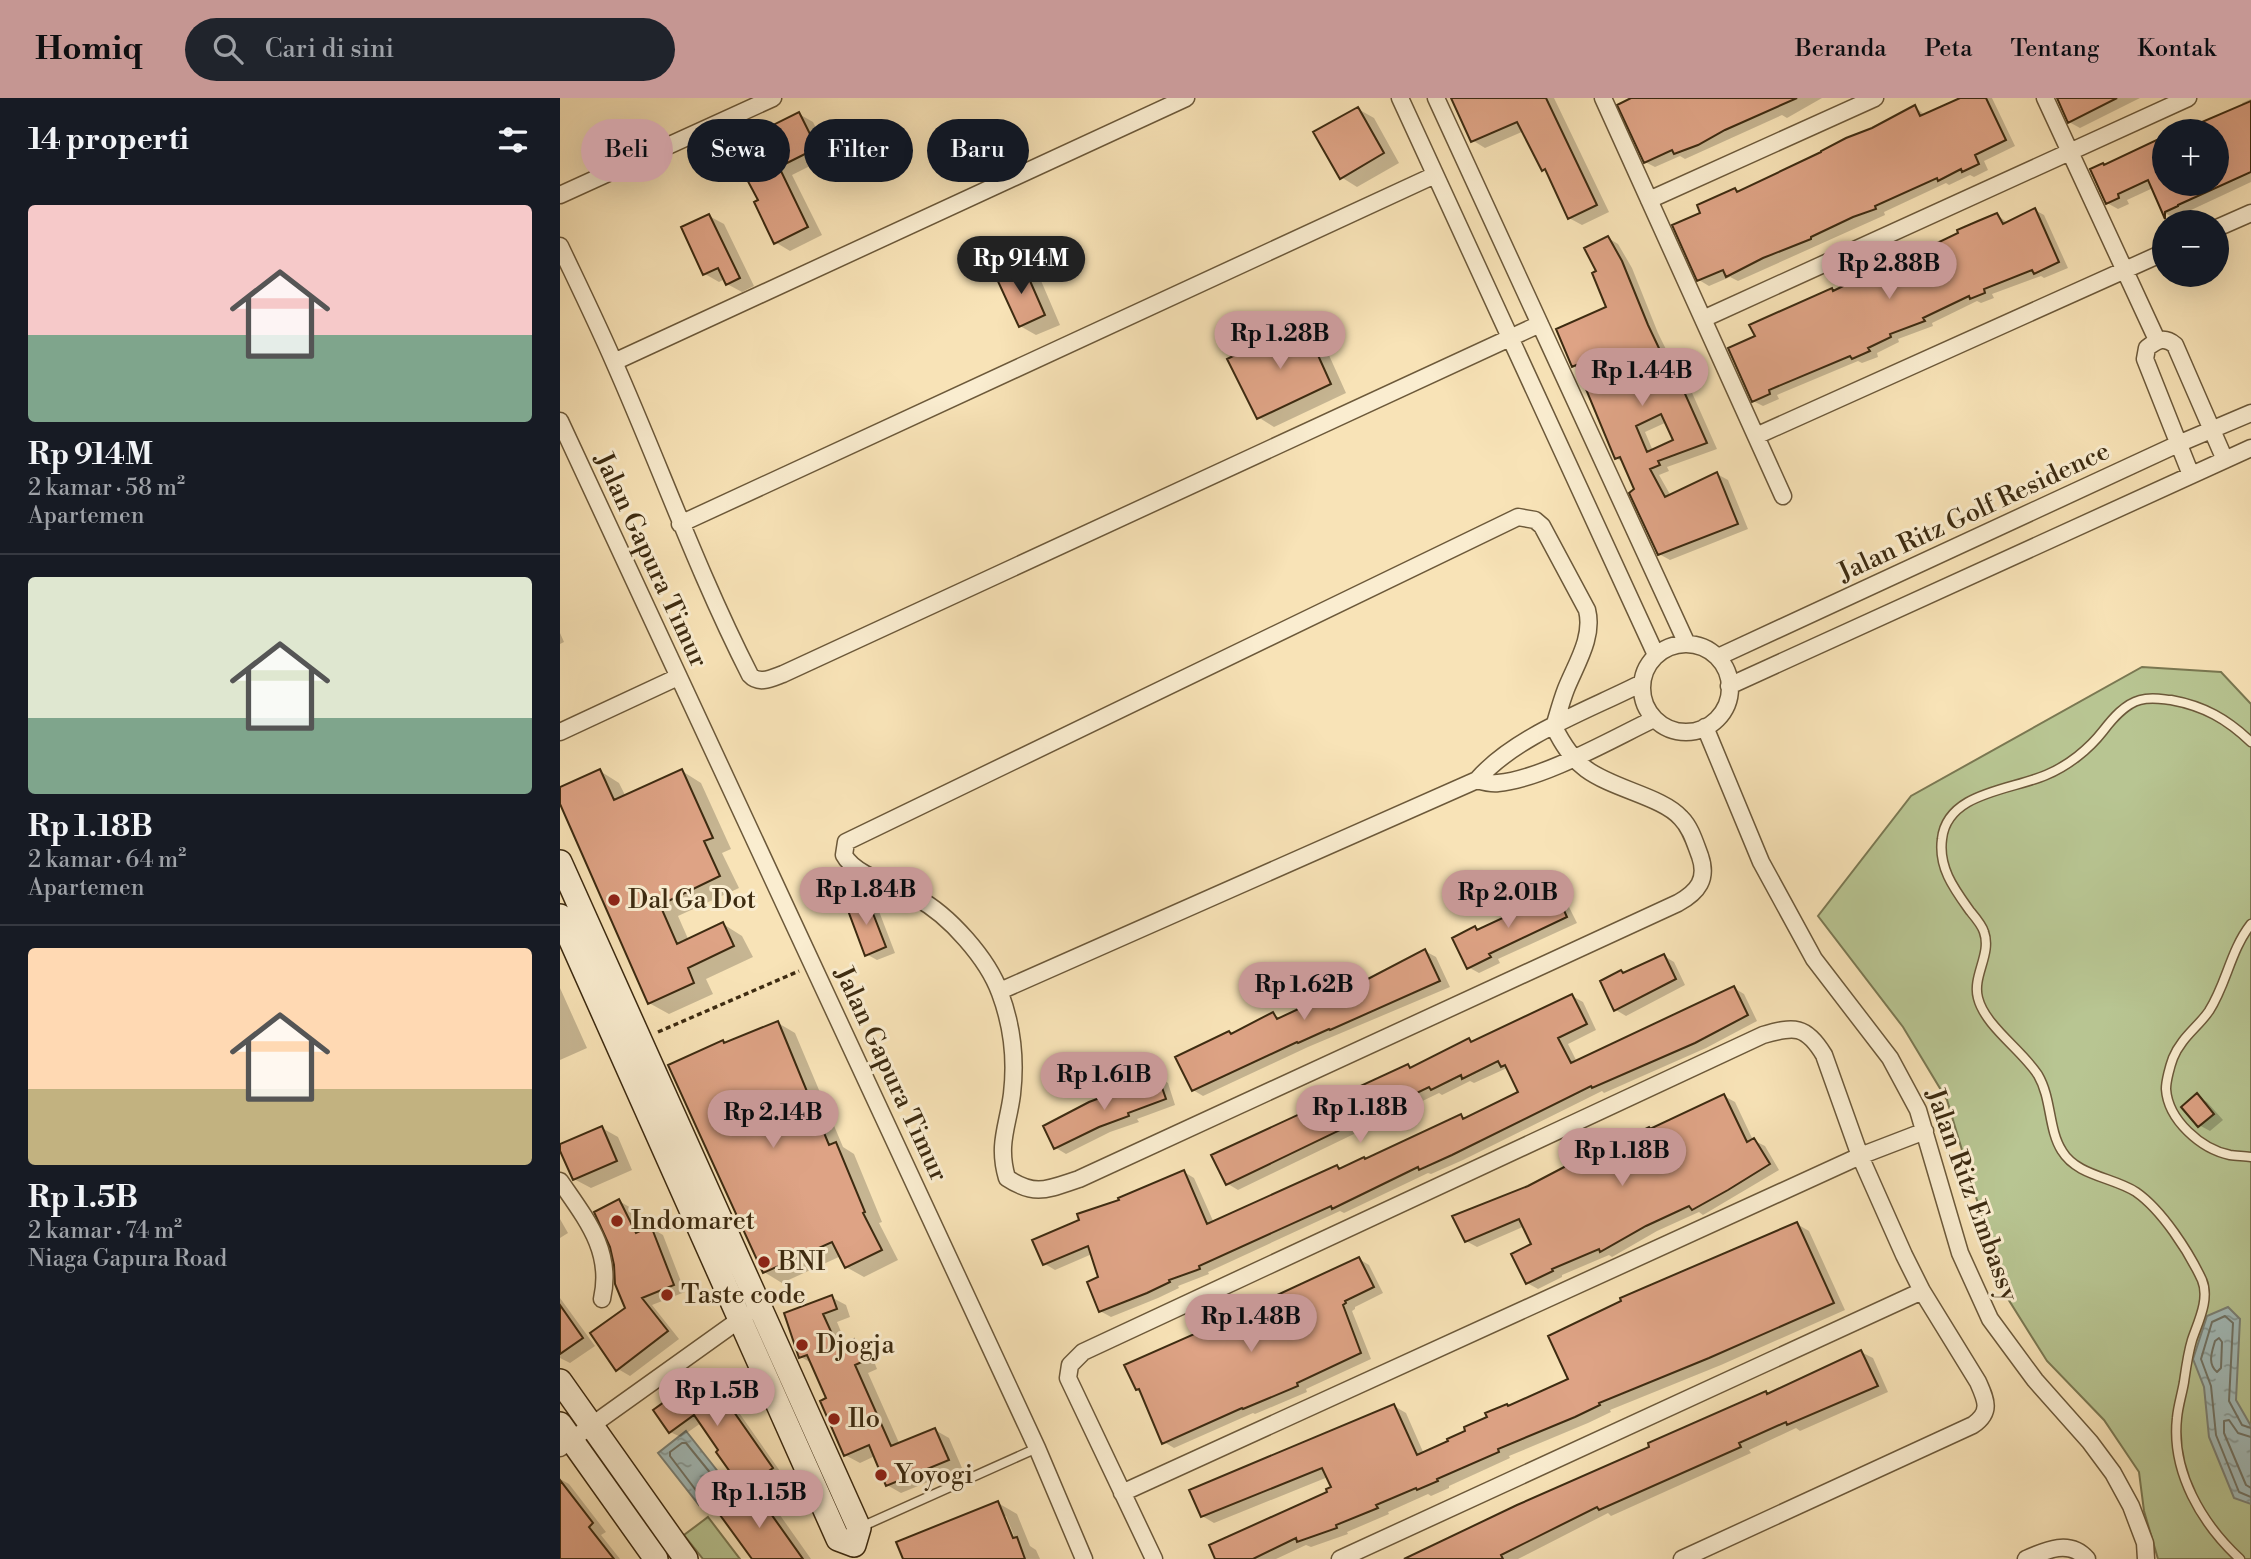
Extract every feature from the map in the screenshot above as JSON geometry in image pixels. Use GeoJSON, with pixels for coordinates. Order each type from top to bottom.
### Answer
{"type":"FeatureCollection","features":[{"type":"Feature","properties":{"kind":"street"},"geometry":{"type":"LineString","coordinates":[[560,195],[773,98]]}},
{"type":"Feature","properties":{"kind":"street"},"geometry":{"type":"LineString","coordinates":[[614,362],[1186,98]]}},
{"type":"Feature","properties":{"kind":"street"},"geometry":{"type":"LineString","coordinates":[[1400,98],[1656,655]]}},
{"type":"Feature","properties":{"kind":"street"},"geometry":{"type":"LineString","coordinates":[[1436,98],[1686,644]]}},
{"type":"Feature","properties":{"kind":"street"},"geometry":{"type":"LineString","coordinates":[[1603,98],[1783,496]]}},
{"type":"Feature","properties":{"kind":"street"},"geometry":{"type":"LineString","coordinates":[[1649,200],[1875,98]]}},
{"type":"Feature","properties":{"kind":"street"},"geometry":{"type":"LineString","coordinates":[[2045,98],[2157,340]]}},
{"type":"Feature","properties":{"kind":"street"},"geometry":{"type":"LineString","coordinates":[[1703,319],[2188,98]]}},
{"type":"Feature","properties":{"kind":"street"},"geometry":{"type":"LineString","coordinates":[[680,524],[1436,175]]}},
{"type":"Feature","properties":{"kind":"street"},"geometry":{"type":"LineString","coordinates":[[2229,223],[2251,213]]}},
{"type":"Feature","properties":{"kind":"street"},"geometry":{"type":"LineString","coordinates":[[560,246],[614,362],[680,524],[754,680],[768,679],[1541,324]]}},
{"type":"Feature","properties":{"kind":"street"},"geometry":{"type":"LineString","coordinates":[[1756,436],[2152,258]]}},
{"type":"Feature","properties":{"kind":"street"},"geometry":{"type":"LineString","coordinates":[[2191,475],[2145,359],[2147,348],[2157,340],[2165,340],[2175,345],[2225,460]]}},
{"type":"Feature","properties":{"kind":"street","name":"Jalan Ritz Golf Residence"},"geometry":{"type":"LineString","coordinates":[[1718,657],[2178,444],[2251,413]]}},
{"type":"Feature","properties":{"kind":"street","name":"Jalan Gapura Timur"},"geometry":{"type":"LineString","coordinates":[[560,421],[1037,1448],[1084,1559]]}},
{"type":"Feature","properties":{"kind":"street"},"geometry":{"type":"LineString","coordinates":[[1730,686],[2251,448]]}},
{"type":"Feature","properties":{"kind":"street"},"geometry":{"type":"LineString","coordinates":[[1518,517],[1535,520],[1542,526],[1587,610],[1587,638],[1564,693],[1554,727],[1573,758],[1606,782],[1654,801],[1681,817],[1693,836],[1702,861],[1704,877],[1698,889],[1678,903],[1079,1179],[1037,1191],[1023,1188],[1007,1178],[1003,1163],[1002,1142],[1010,1109],[1013,1060],[1011,1034],[1000,991],[971,945],[948,920],[920,900],[854,868],[844,855],[846,842],[1518,517]]}},
{"type":"Feature","properties":{"kind":"street"},"geometry":{"type":"LineString","coordinates":[[1686,644],[1704,648],[1718,657],[1730,686],[1723,710],[1706,727],[1678,731],[1665,727],[1654,719],[1642,696],[1642,683],[1649,663],[1656,655],[1671,646],[1686,644]]}},
{"type":"Feature","properties":{"kind":"street"},"geometry":{"type":"LineString","coordinates":[[560,732],[678,677]]}},
{"type":"Feature","properties":{"kind":"street"},"geometry":{"type":"LineString","coordinates":[[1000,991],[1477,780],[1500,757],[1523,742],[1642,683]]}},
{"type":"Feature","properties":{"kind":"street"},"geometry":{"type":"LineString","coordinates":[[1477,780],[1499,783],[1531,775],[1654,719]]}},
{"type":"Feature","properties":{"kind":"street","name":"Jalan Ritz Embassy"},"geometry":{"type":"LineString","coordinates":[[1706,727],[1761,862],[1814,959],[1890,1058],[1918,1110],[1960,1253],[1990,1319],[2035,1380],[2090,1442],[2113,1473],[2131,1506],[2145,1543],[2146,1559]]}},
{"type":"Feature","properties":{"kind":"street"},"geometry":{"type":"LineString","coordinates":[[560,862],[640,1040],[750,1313]]}},
{"type":"Feature","properties":{"kind":"street"},"geometry":{"type":"LineString","coordinates":[[560,916],[750,1313],[853,1543]]}},
{"type":"Feature","properties":{"kind":"street"},"geometry":{"type":"LineString","coordinates":[[1154,1559],[1068,1378],[1070,1365],[1083,1352],[1763,1035],[1786,1028],[1808,1034],[1815,1039],[1824,1055],[1860,1156],[1922,1291],[1985,1396],[1986,1411],[1973,1425],[1682,1559]]}},
{"type":"Feature","properties":{"kind":"street"},"geometry":{"type":"LineString","coordinates":[[1122,1493],[1860,1156],[1925,1131]]}},
{"type":"Feature","properties":{"kind":"street"},"geometry":{"type":"LineString","coordinates":[[560,1181],[598,1243],[606,1271],[602,1299]]}},
{"type":"Feature","properties":{"kind":"street"},"geometry":{"type":"LineString","coordinates":[[1340,1559],[1922,1291]]}},
{"type":"Feature","properties":{"kind":"street"},"geometry":{"type":"LineString","coordinates":[[656,1559],[564,1437],[592,1425],[750,1313]]}},
{"type":"Feature","properties":{"kind":"street"},"geometry":{"type":"LineString","coordinates":[[560,1381],[686,1559]]}},
{"type":"Feature","properties":{"kind":"street"},"geometry":{"type":"LineString","coordinates":[[2026,1559],[2055,1547],[2078,1550],[2087,1559]]}},
{"type":"Feature","properties":{"kind":"lane"},"geometry":{"type":"LineString","coordinates":[[2240,1559],[2211,1530],[2201,1514],[2181,1464],[2177,1445],[2177,1420],[2191,1344],[2203,1304],[2203,1282],[2179,1240],[2143,1199],[2134,1191],[2074,1165],[2061,1151],[2045,1088],[2036,1073],[1987,1016],[1979,1001],[1976,988],[1986,947],[1984,932],[1949,882],[1943,863],[1941,840],[1947,822],[1964,805],[1997,790],[2045,775],[2066,764],[2092,745],[2110,722],[2138,700],[2153,698],[2186,703],[2208,710],[2232,724],[2251,742]]}},
{"type":"Feature","properties":{"kind":"lane"},"geometry":{"type":"LineString","coordinates":[[2251,924],[2233,951],[2208,1012],[2185,1038],[2174,1058],[2166,1088],[2170,1105],[2183,1128],[2206,1146],[2229,1155],[2251,1157]]}},
{"type":"Feature","properties":{"kind":"lane"},"geometry":{"type":"LineString","coordinates":[[853,1543],[1037,1448]]}},
{"type":"Feature","properties":{"kind":"path"},"geometry":{"type":"LineString","coordinates":[[640,1040],[813,965]]}},
{"type":"Feature","properties":{"kind":"green space"},"geometry":{"type":"Polygon","coordinates":[[[2142,667],[2221,672],[2251,704],[2251,1559],[2158,1559],[2144,1511],[2139,1472],[2104,1420],[2047,1361],[2005,1294],[1947,1100],[1903,1027],[1818,916],[1911,796],[2142,667]]]}},
{"type":"Feature","properties":{"kind":"green space"},"geometry":{"type":"Polygon","coordinates":[[[708,1517],[740,1559],[703,1559],[684,1535],[708,1517]]]}},
{"type":"Feature","properties":{"kind":"water"},"geometry":{"type":"Polygon","coordinates":[[[2228,1307],[2240,1319],[2236,1400],[2251,1426],[2251,1504],[2234,1498],[2209,1437],[2204,1387],[2193,1359],[2207,1316],[2228,1307]]]}},
{"type":"Feature","properties":{"kind":"water"},"geometry":{"type":"Polygon","coordinates":[[[686,1431],[727,1483],[699,1505],[658,1453],[686,1431]]]}},
{"type":"Feature","properties":{"kind":"building"},"geometry":{"type":"Polygon","coordinates":[[[1451,98],[1546,98],[1597,205],[1568,219],[1545,169],[1542,171],[1517,122],[1471,142],[1451,98]]]}},
{"type":"Feature","properties":{"kind":"building"},"geometry":{"type":"Polygon","coordinates":[[[1631,98],[1797,98],[1698,145],[1674,154],[1672,150],[1644,163],[1617,105],[1631,98]]]}},
{"type":"Feature","properties":{"kind":"building"},"geometry":{"type":"Polygon","coordinates":[[[1960,98],[1986,98],[2006,140],[1975,155],[1979,164],[1962,172],[1961,169],[1938,181],[1937,178],[1875,206],[1876,209],[1853,217],[1726,277],[1723,270],[1697,281],[1672,225],[1700,213],[1697,205],[1735,188],[1737,192],[1915,105],[1920,116],[1960,98]]]}},
{"type":"Feature","properties":{"kind":"building"},"geometry":{"type":"Polygon","coordinates":[[[2057,98],[2117,98],[2068,123],[2057,98]]]}},
{"type":"Feature","properties":{"kind":"building"},"geometry":{"type":"Polygon","coordinates":[[[2251,101],[2251,172],[2229,182],[2229,119],[2209,119],[2251,101]]]}},
{"type":"Feature","properties":{"kind":"building"},"geometry":{"type":"Polygon","coordinates":[[[1358,107],[1384,153],[1340,179],[1313,132],[1358,107]]]}},
{"type":"Feature","properties":{"kind":"building"},"geometry":{"type":"Polygon","coordinates":[[[799,112],[804,122],[804,154],[790,162],[790,119],[785,119],[799,112]]]}},
{"type":"Feature","properties":{"kind":"building"},"geometry":{"type":"Polygon","coordinates":[[[2152,142],[2152,189],[2148,180],[2118,194],[2119,198],[2106,204],[2090,169],[2103,163],[2104,165],[2152,142]]]}},
{"type":"Feature","properties":{"kind":"building"},"geometry":{"type":"Polygon","coordinates":[[[748,182],[786,182],[808,227],[774,244],[754,202],[758,200],[748,182]]]}},
{"type":"Feature","properties":{"kind":"building"},"geometry":{"type":"Polygon","coordinates":[[[2155,196],[2198,196],[2169,210],[2161,210],[2155,196]]]}},
{"type":"Feature","properties":{"kind":"building"},"geometry":{"type":"Polygon","coordinates":[[[2035,208],[2059,262],[2034,274],[2032,270],[1984,289],[1985,293],[1970,299],[1969,296],[1923,318],[1925,321],[1890,334],[1891,337],[1868,348],[1870,351],[1852,359],[1850,356],[1769,390],[1770,394],[1752,402],[1728,348],[1755,336],[1749,325],[1832,288],[1833,291],[1880,268],[1881,270],[1958,233],[1957,230],[1997,213],[2003,224],[2035,208]]]}},
{"type":"Feature","properties":{"kind":"building"},"geometry":{"type":"Polygon","coordinates":[[[709,214],[740,278],[726,285],[718,268],[703,275],[681,227],[709,214]]]}},
{"type":"Feature","properties":{"kind":"building"},"geometry":{"type":"Polygon","coordinates":[[[1608,236],[1622,261],[1674,380],[1678,378],[1707,443],[1658,461],[1660,465],[1650,469],[1665,497],[1717,472],[1738,524],[1658,555],[1629,493],[1634,489],[1620,457],[1615,459],[1576,365],[1572,367],[1556,329],[1606,307],[1592,273],[1596,271],[1584,248],[1608,236]],[[1661,414],[1636,426],[1647,452],[1673,440],[1661,414]]]}},
{"type":"Feature","properties":{"kind":"building"},"geometry":{"type":"Polygon","coordinates":[[[1023,265],[1045,315],[1019,327],[996,277],[1023,265]]]}},
{"type":"Feature","properties":{"kind":"building"},"geometry":{"type":"Polygon","coordinates":[[[1303,322],[1331,384],[1257,419],[1227,359],[1303,322]]]}},
{"type":"Feature","properties":{"kind":"building"},"geometry":{"type":"Polygon","coordinates":[[[600,769],[614,800],[682,769],[713,838],[704,841],[720,876],[660,905],[677,944],[723,922],[734,946],[688,968],[694,983],[648,1004],[560,804],[560,787],[600,769]]]}},
{"type":"Feature","properties":{"kind":"building"},"geometry":{"type":"Polygon","coordinates":[[[1556,893],[1567,917],[1489,954],[1491,957],[1467,969],[1452,938],[1475,926],[1477,930],[1556,893]]]}},
{"type":"Feature","properties":{"kind":"building"},"geometry":{"type":"Polygon","coordinates":[[[867,898],[886,947],[865,956],[846,905],[867,898]]]}},
{"type":"Feature","properties":{"kind":"building"},"geometry":{"type":"Polygon","coordinates":[[[1425,949],[1440,981],[1297,1042],[1192,1091],[1175,1057],[1229,1031],[1231,1034],[1273,1012],[1277,1019],[1364,981],[1425,949]]]}},
{"type":"Feature","properties":{"kind":"building"},"geometry":{"type":"Polygon","coordinates":[[[1664,954],[1676,979],[1614,1011],[1600,981],[1664,954]]]}},
{"type":"Feature","properties":{"kind":"building"},"geometry":{"type":"Polygon","coordinates":[[[1734,986],[1748,1015],[1695,1043],[1592,1088],[1591,1086],[1452,1155],[1419,1170],[1418,1167],[1332,1209],[1331,1206],[1199,1266],[1200,1269],[1099,1312],[1087,1282],[1098,1277],[1088,1246],[1043,1265],[1032,1240],[1079,1220],[1077,1214],[1119,1200],[1118,1198],[1184,1170],[1207,1224],[1337,1165],[1339,1169],[1364,1157],[1365,1159],[1461,1114],[1463,1119],[1518,1092],[1505,1065],[1501,1067],[1498,1061],[1462,1079],[1461,1075],[1431,1090],[1429,1087],[1226,1185],[1211,1155],[1408,1064],[1410,1068],[1469,1038],[1471,1042],[1572,994],[1587,1024],[1558,1038],[1571,1063],[1734,986]]]}},
{"type":"Feature","properties":{"kind":"building"},"geometry":{"type":"Polygon","coordinates":[[[778,1021],[829,1145],[836,1142],[865,1212],[863,1213],[882,1250],[845,1268],[832,1242],[763,1273],[668,1065],[723,1040],[724,1043],[778,1021]]]}},
{"type":"Feature","properties":{"kind":"building"},"geometry":{"type":"Polygon","coordinates":[[[1158,1076],[1166,1099],[1128,1113],[1129,1116],[1054,1149],[1043,1126],[1089,1102],[1158,1076]]]}},
{"type":"Feature","properties":{"kind":"building"},"geometry":{"type":"Polygon","coordinates":[[[2197,1093],[2214,1114],[2198,1127],[2181,1107],[2197,1093]]]}},
{"type":"Feature","properties":{"kind":"building"},"geometry":{"type":"Polygon","coordinates":[[[1724,1094],[1747,1142],[1754,1138],[1770,1164],[1728,1190],[1692,1210],[1689,1206],[1600,1252],[1599,1249],[1552,1269],[1553,1271],[1526,1284],[1511,1254],[1531,1244],[1519,1219],[1465,1242],[1452,1216],[1528,1186],[1589,1154],[1590,1157],[1724,1094]]]}},
{"type":"Feature","properties":{"kind":"building"},"geometry":{"type":"Polygon","coordinates":[[[602,1126],[617,1161],[573,1180],[560,1151],[560,1144],[602,1126]]]}},
{"type":"Feature","properties":{"kind":"building"},"geometry":{"type":"Polygon","coordinates":[[[619,1199],[636,1233],[651,1226],[674,1285],[642,1298],[668,1331],[616,1371],[590,1333],[625,1308],[615,1284],[610,1247],[594,1212],[619,1199]]]}},
{"type":"Feature","properties":{"kind":"building"},"geometry":{"type":"Polygon","coordinates":[[[1797,1222],[1834,1303],[1599,1403],[1600,1405],[1575,1417],[1498,1449],[1499,1452],[1437,1479],[1438,1481],[1376,1505],[1378,1508],[1336,1525],[1337,1528],[1297,1542],[1296,1538],[1253,1559],[1215,1559],[1209,1545],[1327,1492],[1326,1489],[1331,1487],[1322,1468],[1201,1517],[1189,1490],[1394,1404],[1417,1455],[1465,1431],[1464,1427],[1487,1417],[1485,1413],[1507,1404],[1508,1406],[1568,1379],[1548,1336],[1621,1301],[1620,1298],[1797,1222]]]}},
{"type":"Feature","properties":{"kind":"building"},"geometry":{"type":"Polygon","coordinates":[[[1359,1257],[1374,1287],[1345,1301],[1343,1305],[1361,1353],[1297,1383],[1298,1386],[1162,1444],[1139,1389],[1136,1390],[1124,1365],[1276,1298],[1275,1296],[1359,1257]]]}},
{"type":"Feature","properties":{"kind":"building"},"geometry":{"type":"Polygon","coordinates":[[[832,1295],[837,1309],[823,1314],[838,1347],[854,1339],[864,1361],[855,1365],[891,1446],[935,1428],[949,1460],[886,1486],[869,1445],[844,1456],[820,1401],[826,1398],[807,1355],[799,1358],[784,1313],[832,1295]]]}},
{"type":"Feature","properties":{"kind":"building"},"geometry":{"type":"Polygon","coordinates":[[[560,1305],[583,1338],[560,1354],[560,1305]]]}},
{"type":"Feature","properties":{"kind":"building"},"geometry":{"type":"Polygon","coordinates":[[[1861,1350],[1878,1386],[1787,1425],[1786,1422],[1739,1443],[1741,1447],[1599,1510],[1597,1507],[1501,1555],[1503,1559],[1404,1559],[1517,1505],[1649,1447],[1648,1443],[1766,1391],[1767,1394],[1861,1350]]]}},
{"type":"Feature","properties":{"kind":"building"},"geometry":{"type":"Polygon","coordinates":[[[706,1372],[773,1468],[743,1490],[694,1415],[669,1433],[653,1410],[706,1372]]]}},
{"type":"Feature","properties":{"kind":"building"},"geometry":{"type":"Polygon","coordinates":[[[560,1480],[593,1523],[589,1527],[614,1559],[560,1559],[560,1480]]]}},
{"type":"Feature","properties":{"kind":"building"},"geometry":{"type":"Polygon","coordinates":[[[754,1490],[803,1559],[752,1559],[720,1515],[754,1490]]]}},
{"type":"Feature","properties":{"kind":"building"},"geometry":{"type":"Polygon","coordinates":[[[998,1501],[1025,1559],[903,1559],[896,1542],[998,1501]]]}},
{"type":"Feature","properties":{"kind":"place","name":"Dal Ga Dot"},"geometry":{"type":"Point","coordinates":[614,900]}},
{"type":"Feature","properties":{"kind":"place","name":"Indomaret"},"geometry":{"type":"Point","coordinates":[617,1221]}},
{"type":"Feature","properties":{"kind":"place","name":"BNI"},"geometry":{"type":"Point","coordinates":[764,1262]}},
{"type":"Feature","properties":{"kind":"place","name":"Taste code"},"geometry":{"type":"Point","coordinates":[667,1295]}},
{"type":"Feature","properties":{"kind":"place","name":"Djogja"},"geometry":{"type":"Point","coordinates":[802,1345]}},
{"type":"Feature","properties":{"kind":"place","name":"Ilo"},"geometry":{"type":"Point","coordinates":[834,1419]}},
{"type":"Feature","properties":{"kind":"place","name":"Yoyogi"},"geometry":{"type":"Point","coordinates":[881,1475]}}]}
